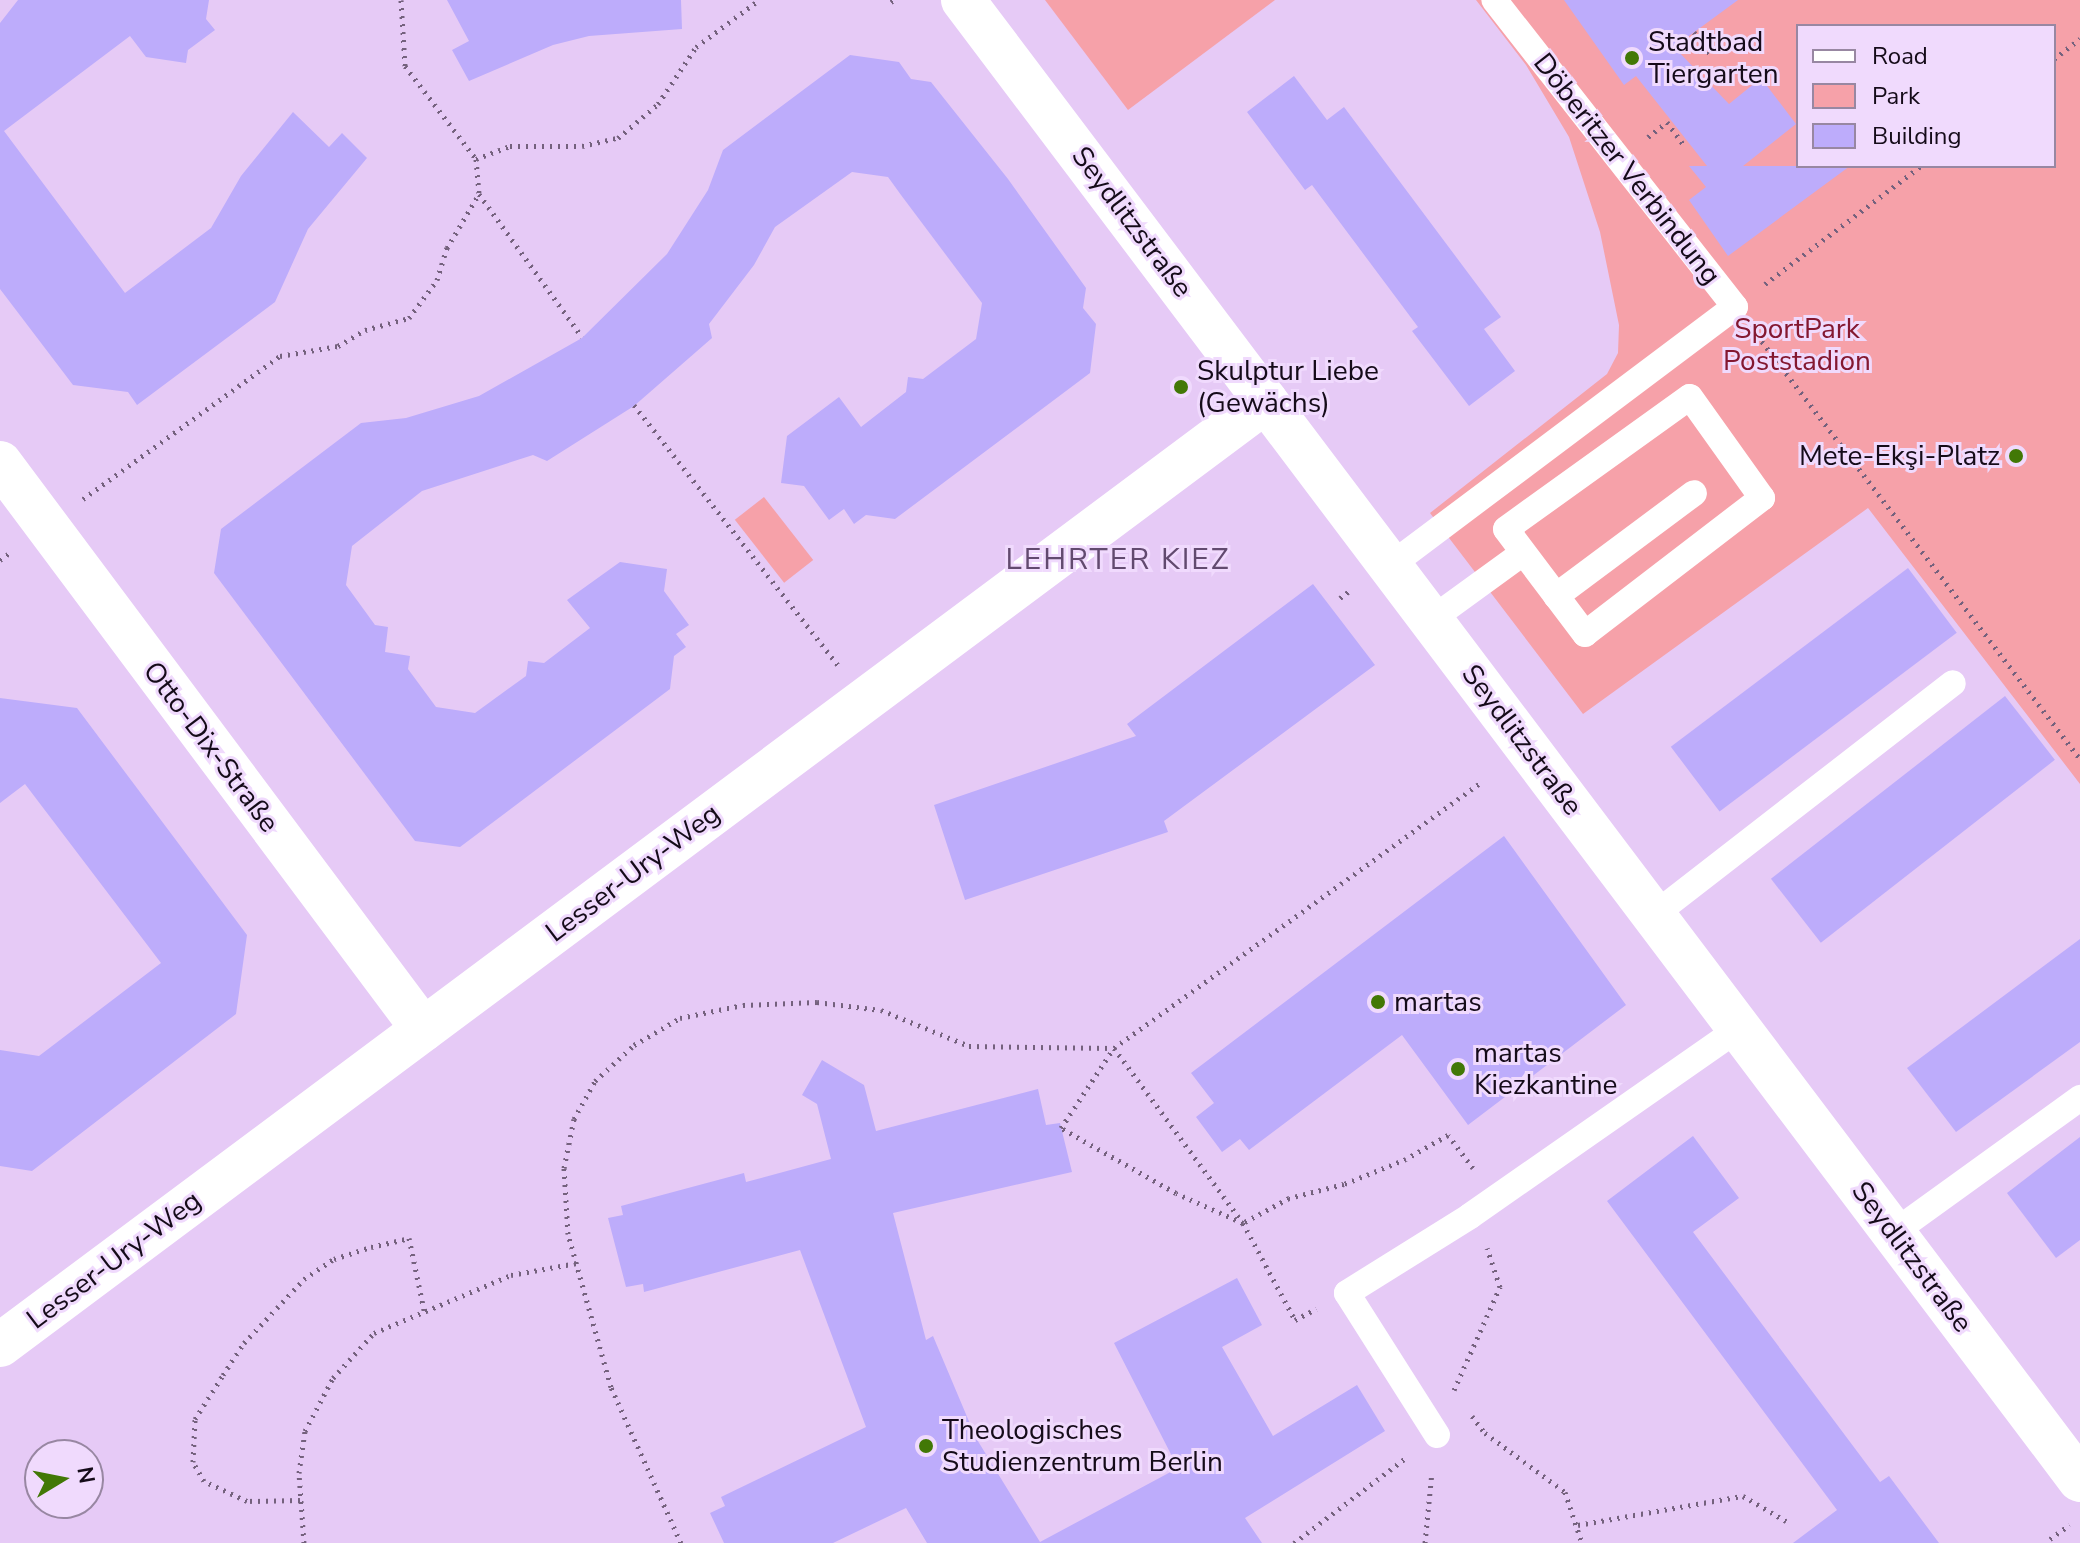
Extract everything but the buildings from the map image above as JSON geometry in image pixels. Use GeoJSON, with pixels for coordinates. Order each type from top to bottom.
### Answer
{"type":"FeatureCollection","features":[{"type":"Feature","properties":{"kind":"street","name":"Seydlitzstraße"},"geometry":{"type":"LineString","coordinates":[[963,0],[2080,1480]]}},
{"type":"Feature","properties":{"kind":"street","name":"Lesser-Ury-Weg"},"geometry":{"type":"LineString","coordinates":[[0,1345],[1266,401]]}},
{"type":"Feature","properties":{"kind":"street","name":"Otto-Dix-Straße"},"geometry":{"type":"LineString","coordinates":[[0,463],[423,1029]]}},
{"type":"Feature","properties":{"kind":"lane","name":"Döberitzer Verbindung"},"geometry":{"type":"LineString","coordinates":[[1494,0],[1735,307]]}},
{"type":"Feature","properties":{"kind":"lane"},"geometry":{"type":"LineString","coordinates":[[1391,565],[1735,307]]}},
{"type":"Feature","properties":{"kind":"lane"},"geometry":{"type":"LineString","coordinates":[[1690,397],[1762,498],[1585,634],[1523,553],[1506,529],[1690,397]]}},
{"type":"Feature","properties":{"kind":"lane"},"geometry":{"type":"LineString","coordinates":[[1556,596],[1694,493]]}},
{"type":"Feature","properties":{"kind":"lane"},"geometry":{"type":"LineString","coordinates":[[1432,619],[1523,553]]}},
{"type":"Feature","properties":{"kind":"lane"},"geometry":{"type":"LineString","coordinates":[[1654,915],[1953,683]]}},
{"type":"Feature","properties":{"kind":"lane"},"geometry":{"type":"LineString","coordinates":[[1437,1435],[1347,1293],[1470,1216],[1739,1028]]}},
{"type":"Feature","properties":{"kind":"lane"},"geometry":{"type":"LineString","coordinates":[[1893,1233],[2080,1098]]}},
{"type":"Feature","properties":{"kind":"path"},"geometry":{"type":"LineString","coordinates":[[401,0],[405,66],[476,159],[479,194],[582,337]]}},
{"type":"Feature","properties":{"kind":"path"},"geometry":{"type":"LineString","coordinates":[[476,159],[510,146],[582,146],[618,138],[658,104],[696,47],[759,0]]}},
{"type":"Feature","properties":{"kind":"path"},"geometry":{"type":"LineString","coordinates":[[1694,32],[1710,54]]}},
{"type":"Feature","properties":{"kind":"path"},"geometry":{"type":"LineString","coordinates":[[2056,57],[2080,39]]}},
{"type":"Feature","properties":{"kind":"path"},"geometry":{"type":"LineString","coordinates":[[1735,307],[1918,168]]}},
{"type":"Feature","properties":{"kind":"path"},"geometry":{"type":"LineString","coordinates":[[107,482],[280,356],[338,346],[365,330],[409,318],[437,280],[447,248],[479,194]]}},
{"type":"Feature","properties":{"kind":"path","name":"Döberitzer Verbindung"},"geometry":{"type":"LineString","coordinates":[[1735,307],[2080,759]]}},
{"type":"Feature","properties":{"kind":"path"},"geometry":{"type":"LineString","coordinates":[[634,405],[865,700]]}},
{"type":"Feature","properties":{"kind":"path"},"geometry":{"type":"LineString","coordinates":[[1243,1223],[1176,1193],[1061,1128],[1114,1048],[1480,783]]}},
{"type":"Feature","properties":{"kind":"path"},"geometry":{"type":"LineString","coordinates":[[681,1543],[611,1387],[568,1234],[564,1168],[574,1119],[595,1081],[634,1045],[680,1018],[743,1005],[817,1002],[881,1010],[969,1046],[1114,1048]]}},
{"type":"Feature","properties":{"kind":"path"},"geometry":{"type":"LineString","coordinates":[[1114,1048],[1243,1223],[1295,1320],[1347,1293]]}},
{"type":"Feature","properties":{"kind":"path"},"geometry":{"type":"LineString","coordinates":[[1243,1223],[1289,1198],[1344,1184],[1406,1159],[1448,1135],[1495,1199]]}},
{"type":"Feature","properties":{"kind":"path"},"geometry":{"type":"LineString","coordinates":[[1425,1543],[1437,1435],[1500,1287],[1470,1216]]}},
{"type":"Feature","properties":{"kind":"path"},"geometry":{"type":"LineString","coordinates":[[300,1500],[247,1501],[204,1481],[193,1462],[195,1419],[223,1375],[244,1343],[304,1279],[334,1259],[371,1247],[409,1238],[424,1310]]}},
{"type":"Feature","properties":{"kind":"path"},"geometry":{"type":"LineString","coordinates":[[304,1543],[300,1500],[305,1431],[333,1378],[374,1333],[511,1275],[577,1263]]}},
{"type":"Feature","properties":{"kind":"path"},"geometry":{"type":"LineString","coordinates":[[1453,1392],[1461,1402]]}},
{"type":"Feature","properties":{"kind":"path"},"geometry":{"type":"LineString","coordinates":[[1469,1412],[1485,1433],[1565,1492],[1582,1543]]}},
{"type":"Feature","properties":{"kind":"path"},"geometry":{"type":"LineString","coordinates":[[1294,1543],[1437,1435]]}},
{"type":"Feature","properties":{"kind":"path"},"geometry":{"type":"LineString","coordinates":[[1578,1525],[1743,1496],[1786,1521]]}},
{"type":"Feature","properties":{"kind":"path"},"geometry":{"type":"LineString","coordinates":[[2050,1539],[2080,1517]]}},
{"type":"Feature","properties":{"kind":"green space"},"geometry":{"type":"Polygon","coordinates":[[[1045,0],[1275,0],[1128,110],[1045,0]]]}},
{"type":"Feature","properties":{"kind":"green space","name":"SportPark Poststadion"},"geometry":{"type":"Polygon","coordinates":[[[1476,0],[2080,0],[2080,784],[1868,508],[1583,714],[1430,513],[1607,374],[1618,353],[1619,325],[1600,232],[1569,137],[1526,65],[1476,0]]]}},
{"type":"Feature","properties":{"kind":"green space"},"geometry":{"type":"Polygon","coordinates":[[[764,497],[813,560],[784,583],[735,520],[764,497]]]}},
{"type":"Feature","properties":{"kind":"place","name":"Stadtbad Tiergarten"},"geometry":{"type":"Point","coordinates":[1632,58]}},
{"type":"Feature","properties":{"kind":"place","name":"Skulptur Liebe (Gewächs)"},"geometry":{"type":"Point","coordinates":[1181,387]}},
{"type":"Feature","properties":{"kind":"place","name":"Mete-Ekşi-Platz"},"geometry":{"type":"Point","coordinates":[2016,456]}},
{"type":"Feature","properties":{"kind":"place","name":"martas"},"geometry":{"type":"Point","coordinates":[1378,1002]}},
{"type":"Feature","properties":{"kind":"place","name":"martas Kiezkantine"},"geometry":{"type":"Point","coordinates":[1458,1069]}},
{"type":"Feature","properties":{"kind":"place","name":"Theologisches Studienzentrum Berlin"},"geometry":{"type":"Point","coordinates":[926,1446]}},
{"type":"Feature","properties":{"kind":"district","name":"LEHRTER KIEZ"},"geometry":{"type":"Point","coordinates":[1118,560]}}]}
